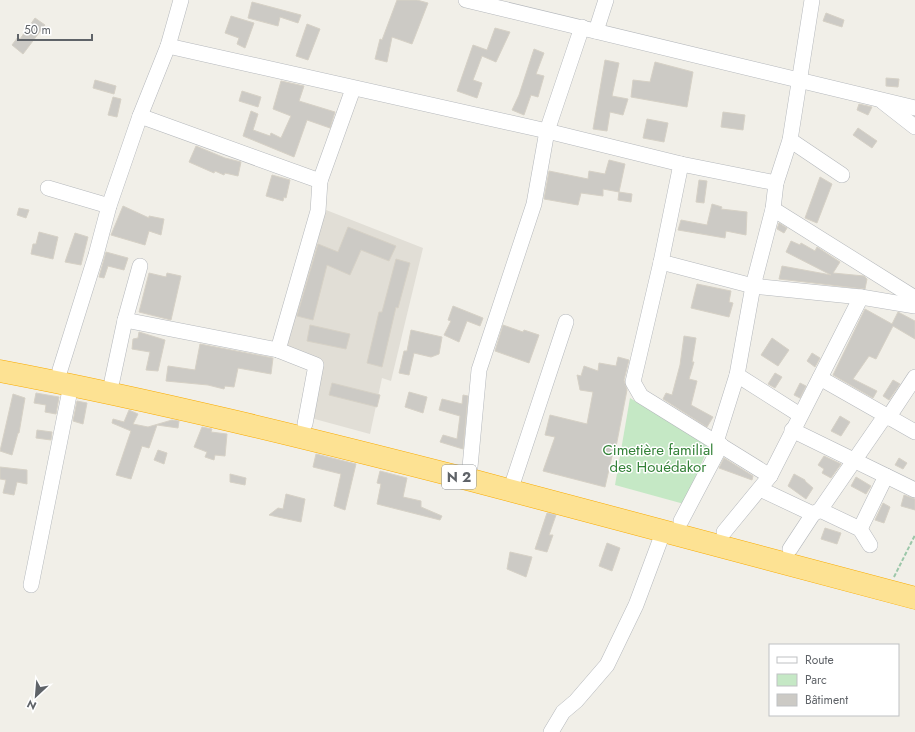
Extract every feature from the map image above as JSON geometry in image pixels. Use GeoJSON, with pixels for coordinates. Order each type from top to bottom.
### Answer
{"type":"FeatureCollection","features":[{"type":"Feature","properties":{"kind":"highway","name":"N 2"},"geometry":{"type":"LineString","coordinates":[[0,358],[66,377],[279,431],[673,526],[724,532],[915,584]]}},
{"type":"Feature","properties":{"kind":"highway","name":"N 2"},"geometry":{"type":"LineString","coordinates":[[0,371],[112,381],[305,424],[514,478],[915,598]]}},
{"type":"Feature","properties":{"kind":"street"},"geometry":{"type":"LineString","coordinates":[[32,585],[66,377],[96,255],[109,206],[140,116],[168,46],[181,0]]}},
{"type":"Feature","properties":{"kind":"street"},"geometry":{"type":"LineString","coordinates":[[466,0],[497,3],[589,29],[915,108]]}},
{"type":"Feature","properties":{"kind":"street"},"geometry":{"type":"LineString","coordinates":[[470,467],[479,370],[534,204],[547,131],[589,29],[606,0]]}},
{"type":"Feature","properties":{"kind":"street"},"geometry":{"type":"LineString","coordinates":[[551,732],[563,712],[576,701],[607,665],[673,526],[718,444],[737,375],[753,286],[773,209],[776,183],[790,140],[798,80],[812,0]]}},
{"type":"Feature","properties":{"kind":"street"},"geometry":{"type":"LineString","coordinates":[[168,46],[353,89],[547,131],[681,164],[776,183]]}},
{"type":"Feature","properties":{"kind":"street"},"geometry":{"type":"LineString","coordinates":[[278,350],[318,211],[320,181],[353,89]]}},
{"type":"Feature","properties":{"kind":"street"},"geometry":{"type":"LineString","coordinates":[[877,98],[915,128]]}},
{"type":"Feature","properties":{"kind":"street"},"geometry":{"type":"LineString","coordinates":[[140,116],[320,181]]}},
{"type":"Feature","properties":{"kind":"street"},"geometry":{"type":"LineString","coordinates":[[790,140],[842,175]]}},
{"type":"Feature","properties":{"kind":"street"},"geometry":{"type":"LineString","coordinates":[[681,164],[661,262],[633,382],[641,396],[770,476]]}},
{"type":"Feature","properties":{"kind":"street"},"geometry":{"type":"LineString","coordinates":[[48,188],[109,206]]}},
{"type":"Feature","properties":{"kind":"street"},"geometry":{"type":"LineString","coordinates":[[773,209],[915,298]]}},
{"type":"Feature","properties":{"kind":"street"},"geometry":{"type":"LineString","coordinates":[[661,262],[753,286],[861,297],[915,306]]}},
{"type":"Feature","properties":{"kind":"street"},"geometry":{"type":"LineString","coordinates":[[112,381],[125,320],[140,266]]}},
{"type":"Feature","properties":{"kind":"street"},"geometry":{"type":"LineString","coordinates":[[724,532],[770,476],[792,430],[861,297]]}},
{"type":"Feature","properties":{"kind":"street"},"geometry":{"type":"LineString","coordinates":[[125,320],[278,350],[316,365],[305,424]]}},
{"type":"Feature","properties":{"kind":"street"},"geometry":{"type":"LineString","coordinates":[[514,478],[566,322]]}},
{"type":"Feature","properties":{"kind":"street"},"geometry":{"type":"LineString","coordinates":[[737,375],[800,415]]}},
{"type":"Feature","properties":{"kind":"street"},"geometry":{"type":"LineString","coordinates":[[790,549],[915,377]]}},
{"type":"Feature","properties":{"kind":"street"},"geometry":{"type":"LineString","coordinates":[[820,378],[915,432]]}},
{"type":"Feature","properties":{"kind":"street"},"geometry":{"type":"LineString","coordinates":[[792,430],[915,490]]}},
{"type":"Feature","properties":{"kind":"street"},"geometry":{"type":"LineString","coordinates":[[860,528],[886,476]]}},
{"type":"Feature","properties":{"kind":"street"},"geometry":{"type":"LineString","coordinates":[[760,489],[860,528],[870,546]]}},
{"type":"Feature","properties":{"kind":"path"},"geometry":{"type":"LineString","coordinates":[[894,578],[915,535]]}},
{"type":"Feature","properties":{"kind":"shaded area"},"geometry":{"type":"Polygon","coordinates":[[[321,208],[423,248],[391,381],[382,378],[370,434],[311,418],[317,362],[282,346],[321,208]]]}},
{"type":"Feature","properties":{"kind":"green space","name":"Cimetière familial des Houédakor"},"geometry":{"type":"Polygon","coordinates":[[[630,398],[709,446],[684,504],[615,485],[630,398]]]}},
{"type":"Feature","properties":{"kind":"building"},"geometry":{"type":"Polygon","coordinates":[[[397,0],[417,0],[428,3],[412,44],[392,37],[387,62],[375,59],[380,39],[382,40],[397,0]]]}},
{"type":"Feature","properties":{"kind":"building"},"geometry":{"type":"Polygon","coordinates":[[[252,2],[301,15],[298,23],[280,17],[278,26],[248,18],[252,2]]]}},
{"type":"Feature","properties":{"kind":"building"},"geometry":{"type":"Polygon","coordinates":[[[826,13],[844,20],[842,27],[823,21],[826,13]]]}},
{"type":"Feature","properties":{"kind":"building"},"geometry":{"type":"Polygon","coordinates":[[[231,16],[254,23],[245,48],[237,44],[239,38],[225,33],[231,16]]]}},
{"type":"Feature","properties":{"kind":"building"},"geometry":{"type":"Polygon","coordinates":[[[35,18],[45,25],[23,54],[12,45],[18,37],[20,39],[35,18]]]}},
{"type":"Feature","properties":{"kind":"building"},"geometry":{"type":"Polygon","coordinates":[[[307,24],[320,29],[308,60],[296,56],[307,24]]]}},
{"type":"Feature","properties":{"kind":"building"},"geometry":{"type":"Polygon","coordinates":[[[495,28],[510,32],[496,62],[482,56],[473,80],[482,83],[477,98],[457,91],[473,45],[487,50],[495,28]]]}},
{"type":"Feature","properties":{"kind":"building"},"geometry":{"type":"Polygon","coordinates":[[[534,49],[544,53],[536,74],[544,76],[538,97],[531,95],[524,115],[512,110],[519,95],[534,49]]]}},
{"type":"Feature","properties":{"kind":"building"},"geometry":{"type":"Polygon","coordinates":[[[605,60],[619,63],[612,96],[628,99],[623,115],[610,112],[607,131],[593,129],[605,60]]]}},
{"type":"Feature","properties":{"kind":"building"},"geometry":{"type":"Polygon","coordinates":[[[655,62],[693,72],[687,107],[631,97],[633,80],[650,82],[655,62]]]}},
{"type":"Feature","properties":{"kind":"building"},"geometry":{"type":"Polygon","coordinates":[[[886,78],[899,79],[898,87],[886,86],[886,78]]]}},
{"type":"Feature","properties":{"kind":"building"},"geometry":{"type":"Polygon","coordinates":[[[95,80],[116,86],[114,94],[93,88],[95,80]]]}},
{"type":"Feature","properties":{"kind":"building"},"geometry":{"type":"Polygon","coordinates":[[[281,81],[304,86],[299,101],[335,112],[330,128],[307,120],[294,157],[243,136],[251,111],[258,114],[253,130],[270,136],[271,133],[281,138],[291,116],[273,109],[281,81]]]}},
{"type":"Feature","properties":{"kind":"building"},"geometry":{"type":"Polygon","coordinates":[[[242,91],[261,97],[258,107],[239,101],[242,91]]]}},
{"type":"Feature","properties":{"kind":"building"},"geometry":{"type":"Polygon","coordinates":[[[113,97],[121,99],[117,117],[108,115],[113,97]]]}},
{"type":"Feature","properties":{"kind":"building"},"geometry":{"type":"Polygon","coordinates":[[[859,104],[872,107],[868,115],[857,110],[859,104]]]}},
{"type":"Feature","properties":{"kind":"building"},"geometry":{"type":"Polygon","coordinates":[[[723,112],[745,115],[743,130],[721,127],[723,112]]]}},
{"type":"Feature","properties":{"kind":"building"},"geometry":{"type":"Polygon","coordinates":[[[647,119],[668,123],[664,142],[643,138],[647,119]]]}},
{"type":"Feature","properties":{"kind":"building"},"geometry":{"type":"Polygon","coordinates":[[[858,128],[877,141],[872,148],[853,135],[858,128]]]}},
{"type":"Feature","properties":{"kind":"building"},"geometry":{"type":"Polygon","coordinates":[[[196,146],[225,158],[241,162],[238,176],[225,173],[224,175],[215,171],[214,173],[189,162],[196,146]]]}},
{"type":"Feature","properties":{"kind":"building"},"geometry":{"type":"Polygon","coordinates":[[[609,160],[625,164],[619,192],[603,189],[603,196],[581,193],[578,205],[544,199],[549,171],[588,179],[589,171],[605,174],[609,160]]]}},
{"type":"Feature","properties":{"kind":"building"},"geometry":{"type":"Polygon","coordinates":[[[272,175],[290,180],[286,198],[284,197],[283,201],[266,196],[272,175]]]}},
{"type":"Feature","properties":{"kind":"building"},"geometry":{"type":"Polygon","coordinates":[[[820,177],[832,184],[817,223],[805,218],[820,177]]]}},
{"type":"Feature","properties":{"kind":"building"},"geometry":{"type":"Polygon","coordinates":[[[699,180],[707,181],[704,203],[696,202],[699,180]]]}},
{"type":"Feature","properties":{"kind":"building"},"geometry":{"type":"Polygon","coordinates":[[[619,192],[632,194],[631,202],[618,200],[619,192]]]}},
{"type":"Feature","properties":{"kind":"building"},"geometry":{"type":"Polygon","coordinates":[[[712,204],[722,207],[721,209],[747,212],[746,235],[726,231],[725,238],[678,230],[681,220],[707,225],[712,204]]]}},
{"type":"Feature","properties":{"kind":"building"},"geometry":{"type":"Polygon","coordinates":[[[123,206],[149,218],[149,216],[164,219],[161,235],[149,231],[145,245],[111,235],[123,206]]]}},
{"type":"Feature","properties":{"kind":"building"},"geometry":{"type":"Polygon","coordinates":[[[19,208],[29,210],[26,218],[17,215],[19,208]]]}},
{"type":"Feature","properties":{"kind":"building"},"geometry":{"type":"Polygon","coordinates":[[[779,223],[787,228],[784,233],[777,229],[779,223]]]}},
{"type":"Feature","properties":{"kind":"building"},"geometry":{"type":"Polygon","coordinates":[[[348,227],[396,246],[389,261],[361,250],[350,275],[327,265],[313,320],[297,316],[318,244],[338,252],[348,227]]]}},
{"type":"Feature","properties":{"kind":"building"},"geometry":{"type":"Polygon","coordinates":[[[39,232],[58,237],[53,259],[31,254],[33,244],[36,244],[39,232]]]}},
{"type":"Feature","properties":{"kind":"building"},"geometry":{"type":"Polygon","coordinates":[[[75,233],[88,237],[81,265],[65,262],[75,233]]]}},
{"type":"Feature","properties":{"kind":"building"},"geometry":{"type":"Polygon","coordinates":[[[791,241],[800,245],[801,243],[815,251],[817,247],[840,262],[833,273],[864,276],[867,279],[865,289],[779,279],[782,266],[831,275],[786,252],[791,241]]]}},
{"type":"Feature","properties":{"kind":"building"},"geometry":{"type":"Polygon","coordinates":[[[106,252],[128,258],[124,270],[108,266],[104,278],[99,277],[106,252]]]}},
{"type":"Feature","properties":{"kind":"building"},"geometry":{"type":"Polygon","coordinates":[[[396,259],[410,263],[398,308],[396,307],[382,367],[367,363],[379,312],[382,312],[396,259]]]}},
{"type":"Feature","properties":{"kind":"building"},"geometry":{"type":"Polygon","coordinates":[[[149,273],[166,277],[167,273],[181,276],[171,320],[139,312],[149,273]]]}},
{"type":"Feature","properties":{"kind":"building"},"geometry":{"type":"Polygon","coordinates":[[[697,284],[731,291],[729,302],[733,303],[729,317],[691,308],[697,284]]]}},
{"type":"Feature","properties":{"kind":"building"},"geometry":{"type":"Polygon","coordinates":[[[453,306],[483,318],[480,326],[467,321],[459,342],[444,335],[451,321],[448,320],[453,306]]]}},
{"type":"Feature","properties":{"kind":"building"},"geometry":{"type":"Polygon","coordinates":[[[865,309],[892,324],[898,312],[915,321],[915,339],[893,326],[876,359],[869,356],[853,379],[877,391],[873,398],[833,375],[865,309]]]}},
{"type":"Feature","properties":{"kind":"building"},"geometry":{"type":"Polygon","coordinates":[[[310,325],[350,334],[346,349],[307,341],[310,325]]]}},
{"type":"Feature","properties":{"kind":"building"},"geometry":{"type":"Polygon","coordinates":[[[503,325],[523,332],[524,330],[539,335],[529,363],[495,351],[503,325]]]}},
{"type":"Feature","properties":{"kind":"building"},"geometry":{"type":"Polygon","coordinates":[[[411,330],[442,337],[439,354],[431,357],[414,353],[409,375],[399,373],[404,351],[407,351],[411,330]]]}},
{"type":"Feature","properties":{"kind":"building"},"geometry":{"type":"Polygon","coordinates":[[[139,332],[165,340],[158,371],[146,370],[150,352],[132,349],[133,339],[138,338],[139,332]]]}},
{"type":"Feature","properties":{"kind":"building"},"geometry":{"type":"Polygon","coordinates":[[[684,336],[696,338],[692,362],[694,362],[689,379],[697,381],[691,405],[713,417],[707,427],[663,399],[666,393],[672,395],[680,365],[684,336]]]}},
{"type":"Feature","properties":{"kind":"building"},"geometry":{"type":"Polygon","coordinates":[[[772,338],[789,350],[778,366],[761,355],[772,338]]]}},
{"type":"Feature","properties":{"kind":"building"},"geometry":{"type":"Polygon","coordinates":[[[200,344],[273,358],[271,374],[238,368],[234,387],[225,386],[224,389],[208,385],[166,381],[168,366],[195,370],[200,344]]]}},
{"type":"Feature","properties":{"kind":"building"},"geometry":{"type":"Polygon","coordinates":[[[812,353],[820,358],[815,367],[807,361],[812,353]]]}},
{"type":"Feature","properties":{"kind":"building"},"geometry":{"type":"Polygon","coordinates":[[[618,357],[629,360],[624,380],[627,390],[615,452],[613,452],[605,487],[543,471],[555,437],[545,435],[550,415],[587,424],[593,392],[580,390],[577,375],[581,376],[584,366],[598,371],[599,363],[616,366],[618,357]]]}},
{"type":"Feature","properties":{"kind":"building"},"geometry":{"type":"Polygon","coordinates":[[[775,373],[782,377],[775,388],[768,384],[775,373]]]}},
{"type":"Feature","properties":{"kind":"building"},"geometry":{"type":"Polygon","coordinates":[[[893,380],[900,384],[889,400],[883,396],[893,380]]]}},
{"type":"Feature","properties":{"kind":"building"},"geometry":{"type":"Polygon","coordinates":[[[332,383],[380,395],[377,407],[329,395],[332,383]]]}},
{"type":"Feature","properties":{"kind":"building"},"geometry":{"type":"Polygon","coordinates":[[[800,383],[806,386],[800,398],[794,395],[800,383]]]}},
{"type":"Feature","properties":{"kind":"building"},"geometry":{"type":"Polygon","coordinates":[[[409,392],[427,397],[423,413],[405,407],[409,392]]]}},
{"type":"Feature","properties":{"kind":"building"},"geometry":{"type":"Polygon","coordinates":[[[36,393],[59,397],[56,414],[45,412],[46,405],[34,403],[36,393]]]}},
{"type":"Feature","properties":{"kind":"building"},"geometry":{"type":"Polygon","coordinates":[[[13,394],[25,398],[19,433],[12,455],[0,451],[13,394]]]}},
{"type":"Feature","properties":{"kind":"building"},"geometry":{"type":"Polygon","coordinates":[[[463,395],[468,396],[463,449],[440,442],[443,435],[457,439],[460,416],[439,410],[442,399],[462,404],[463,395]]]}},
{"type":"Feature","properties":{"kind":"building"},"geometry":{"type":"Polygon","coordinates":[[[77,401],[87,403],[83,424],[73,421],[77,401]]]}},
{"type":"Feature","properties":{"kind":"building"},"geometry":{"type":"Polygon","coordinates":[[[129,410],[138,414],[133,424],[148,427],[172,420],[179,421],[178,428],[157,425],[149,448],[142,446],[131,479],[116,475],[131,431],[112,423],[113,419],[124,422],[129,410]]]}},
{"type":"Feature","properties":{"kind":"building"},"geometry":{"type":"Polygon","coordinates":[[[840,416],[850,422],[841,436],[831,431],[840,416]]]}},
{"type":"Feature","properties":{"kind":"building"},"geometry":{"type":"Polygon","coordinates":[[[202,427],[212,429],[211,432],[227,434],[225,456],[215,455],[214,460],[205,457],[207,452],[194,447],[202,427]]]}},
{"type":"Feature","properties":{"kind":"building"},"geometry":{"type":"Polygon","coordinates":[[[37,430],[52,432],[51,440],[36,438],[37,430]]]}},
{"type":"Feature","properties":{"kind":"building"},"geometry":{"type":"Polygon","coordinates":[[[158,450],[167,453],[164,464],[154,460],[158,450]]]}},
{"type":"Feature","properties":{"kind":"building"},"geometry":{"type":"Polygon","coordinates":[[[316,454],[356,464],[345,510],[334,506],[341,474],[313,467],[316,454]]]}},
{"type":"Feature","properties":{"kind":"building"},"geometry":{"type":"Polygon","coordinates":[[[824,456],[841,464],[831,478],[822,473],[824,469],[818,465],[824,456]]]}},
{"type":"Feature","properties":{"kind":"building"},"geometry":{"type":"Polygon","coordinates":[[[724,458],[753,476],[752,480],[719,468],[724,458]]]}},
{"type":"Feature","properties":{"kind":"building"},"geometry":{"type":"Polygon","coordinates":[[[899,458],[907,463],[903,469],[895,465],[899,458]]]}},
{"type":"Feature","properties":{"kind":"building"},"geometry":{"type":"Polygon","coordinates":[[[0,467],[27,470],[27,484],[17,482],[14,495],[3,493],[6,480],[0,479],[0,467]]]}},
{"type":"Feature","properties":{"kind":"building"},"geometry":{"type":"Polygon","coordinates":[[[380,471],[407,478],[403,497],[421,501],[421,507],[442,516],[440,520],[377,504],[381,484],[377,483],[380,471]]]}},
{"type":"Feature","properties":{"kind":"building"},"geometry":{"type":"Polygon","coordinates":[[[230,474],[246,478],[245,485],[230,482],[230,474]]]}},
{"type":"Feature","properties":{"kind":"building"},"geometry":{"type":"Polygon","coordinates":[[[794,474],[805,480],[813,488],[806,499],[788,486],[794,474]]]}},
{"type":"Feature","properties":{"kind":"building"},"geometry":{"type":"Polygon","coordinates":[[[856,477],[871,486],[866,494],[851,486],[856,477]]]}},
{"type":"Feature","properties":{"kind":"building"},"geometry":{"type":"Polygon","coordinates":[[[286,494],[305,499],[301,522],[269,515],[278,508],[283,509],[286,494]]]}},
{"type":"Feature","properties":{"kind":"building"},"geometry":{"type":"Polygon","coordinates":[[[904,495],[915,499],[915,510],[901,506],[904,495]]]}},
{"type":"Feature","properties":{"kind":"building"},"geometry":{"type":"Polygon","coordinates":[[[883,503],[890,507],[884,523],[875,520],[883,503]]]}},
{"type":"Feature","properties":{"kind":"building"},"geometry":{"type":"Polygon","coordinates":[[[547,513],[556,515],[549,535],[553,535],[547,552],[535,549],[547,513]]]}},
{"type":"Feature","properties":{"kind":"building"},"geometry":{"type":"Polygon","coordinates":[[[825,528],[841,533],[837,544],[821,539],[825,528]]]}},
{"type":"Feature","properties":{"kind":"building"},"geometry":{"type":"Polygon","coordinates":[[[607,543],[620,548],[612,571],[599,566],[607,543]]]}},
{"type":"Feature","properties":{"kind":"building"},"geometry":{"type":"Polygon","coordinates":[[[510,552],[532,557],[526,577],[507,569],[510,552]]]}}]}
